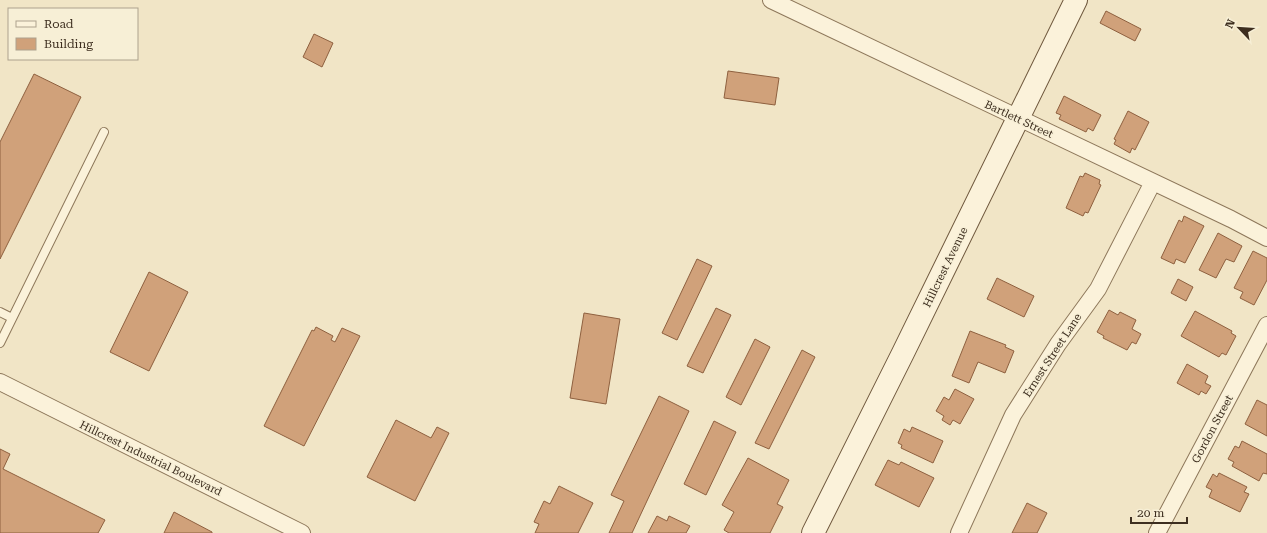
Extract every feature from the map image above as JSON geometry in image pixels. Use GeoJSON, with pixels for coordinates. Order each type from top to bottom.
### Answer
{"type":"FeatureCollection","features":[{"type":"Feature","properties":{"kind":"street","name":"Bartlett Street"},"geometry":{"type":"LineString","coordinates":[[771,0],[1232,219],[1267,238]]}},
{"type":"Feature","properties":{"kind":"street","name":"Hillcrest Avenue"},"geometry":{"type":"LineString","coordinates":[[813,533],[900,360],[1076,0]]}},
{"type":"Feature","properties":{"kind":"street","name":"Ernest Street Lane"},"geometry":{"type":"LineString","coordinates":[[959,533],[1013,415],[1058,344],[1098,289],[1153,182]]}},
{"type":"Feature","properties":{"kind":"street","name":"Gordon Street"},"geometry":{"type":"LineString","coordinates":[[1158,533],[1267,325]]}},
{"type":"Feature","properties":{"kind":"street","name":"Hillcrest Industrial Boulevard"},"geometry":{"type":"LineString","coordinates":[[0,382],[302,533]]}},
{"type":"Feature","properties":{"kind":"lane"},"geometry":{"type":"LineString","coordinates":[[0,343],[104,132]]}},
{"type":"Feature","properties":{"kind":"lane"},"geometry":{"type":"LineString","coordinates":[[0,312],[12,318]]}},
{"type":"Feature","properties":{"kind":"building"},"geometry":{"type":"Polygon","coordinates":[[[1106,11],[1141,29],[1135,41],[1100,23],[1106,11]]]}},
{"type":"Feature","properties":{"kind":"building"},"geometry":{"type":"Polygon","coordinates":[[[314,34],[333,43],[322,67],[303,57],[314,34]]]}},
{"type":"Feature","properties":{"kind":"building"},"geometry":{"type":"Polygon","coordinates":[[[728,71],[779,78],[775,105],[724,98],[728,71]]]}},
{"type":"Feature","properties":{"kind":"building"},"geometry":{"type":"Polygon","coordinates":[[[34,74],[81,97],[0,259],[0,142],[34,74]]]}},
{"type":"Feature","properties":{"kind":"building"},"geometry":{"type":"Polygon","coordinates":[[[1064,96],[1101,115],[1093,131],[1088,128],[1086,132],[1059,119],[1061,115],[1056,113],[1064,96]]]}},
{"type":"Feature","properties":{"kind":"building"},"geometry":{"type":"Polygon","coordinates":[[[1128,111],[1149,122],[1135,150],[1132,148],[1130,153],[1114,144],[1116,140],[1114,139],[1128,111]]]}},
{"type":"Feature","properties":{"kind":"building"},"geometry":{"type":"Polygon","coordinates":[[[1085,173],[1100,180],[1099,184],[1101,185],[1088,213],[1085,212],[1083,216],[1066,208],[1080,176],[1083,177],[1085,173]]]}},
{"type":"Feature","properties":{"kind":"building"},"geometry":{"type":"Polygon","coordinates":[[[1184,216],[1204,226],[1185,263],[1176,259],[1174,264],[1161,258],[1179,220],[1182,222],[1184,216]]]}},
{"type":"Feature","properties":{"kind":"building"},"geometry":{"type":"Polygon","coordinates":[[[1218,233],[1242,246],[1234,262],[1226,259],[1216,278],[1199,270],[1218,233]]]}},
{"type":"Feature","properties":{"kind":"building"},"geometry":{"type":"Polygon","coordinates":[[[1253,251],[1267,258],[1267,280],[1254,305],[1240,298],[1243,292],[1234,288],[1253,251]]]}},
{"type":"Feature","properties":{"kind":"building"},"geometry":{"type":"Polygon","coordinates":[[[697,259],[712,266],[677,340],[662,333],[697,259]]]}},
{"type":"Feature","properties":{"kind":"building"},"geometry":{"type":"Polygon","coordinates":[[[149,272],[188,292],[149,371],[110,352],[149,272]]]}},
{"type":"Feature","properties":{"kind":"building"},"geometry":{"type":"Polygon","coordinates":[[[997,278],[1034,296],[1024,317],[987,299],[997,278]]]}},
{"type":"Feature","properties":{"kind":"building"},"geometry":{"type":"Polygon","coordinates":[[[1178,279],[1193,287],[1186,301],[1171,293],[1178,279]]]}},
{"type":"Feature","properties":{"kind":"building"},"geometry":{"type":"Polygon","coordinates":[[[716,308],[731,315],[703,373],[687,366],[716,308]]]}},
{"type":"Feature","properties":{"kind":"building"},"geometry":{"type":"Polygon","coordinates":[[[1109,310],[1118,315],[1120,312],[1136,320],[1132,329],[1141,334],[1136,344],[1132,342],[1127,350],[1103,338],[1104,336],[1097,332],[1109,310]]]}},
{"type":"Feature","properties":{"kind":"building"},"geometry":{"type":"Polygon","coordinates":[[[1195,311],[1232,331],[1231,333],[1236,336],[1226,355],[1222,353],[1219,357],[1181,336],[1195,311]]]}},
{"type":"Feature","properties":{"kind":"building"},"geometry":{"type":"Polygon","coordinates":[[[584,313],[620,319],[606,404],[570,398],[584,313]]]}},
{"type":"Feature","properties":{"kind":"building"},"geometry":{"type":"Polygon","coordinates":[[[316,327],[333,336],[331,340],[335,342],[342,328],[360,336],[304,446],[264,426],[312,330],[314,331],[316,327]]]}},
{"type":"Feature","properties":{"kind":"building"},"geometry":{"type":"Polygon","coordinates":[[[970,331],[1006,345],[1005,347],[1014,351],[1005,373],[978,362],[969,383],[952,376],[970,331]]]}},
{"type":"Feature","properties":{"kind":"building"},"geometry":{"type":"Polygon","coordinates":[[[755,339],[770,347],[741,405],[726,397],[755,339]]]}},
{"type":"Feature","properties":{"kind":"building"},"geometry":{"type":"Polygon","coordinates":[[[802,350],[815,357],[769,449],[755,443],[802,350]]]}},
{"type":"Feature","properties":{"kind":"building"},"geometry":{"type":"Polygon","coordinates":[[[1187,364],[1208,376],[1205,383],[1211,386],[1206,394],[1201,391],[1199,395],[1177,383],[1187,364]]]}},
{"type":"Feature","properties":{"kind":"building"},"geometry":{"type":"Polygon","coordinates":[[[955,389],[974,399],[960,424],[953,420],[950,425],[942,420],[944,416],[936,411],[944,397],[949,400],[955,389]]]}},
{"type":"Feature","properties":{"kind":"building"},"geometry":{"type":"Polygon","coordinates":[[[659,396],[689,411],[632,533],[609,533],[624,501],[611,495],[659,396]]]}},
{"type":"Feature","properties":{"kind":"building"},"geometry":{"type":"Polygon","coordinates":[[[1257,400],[1267,405],[1267,436],[1245,424],[1257,400]]]}},
{"type":"Feature","properties":{"kind":"building"},"geometry":{"type":"Polygon","coordinates":[[[396,420],[431,438],[437,427],[449,433],[415,501],[367,477],[396,420]]]}},
{"type":"Feature","properties":{"kind":"building"},"geometry":{"type":"Polygon","coordinates":[[[714,421],[736,432],[706,495],[684,484],[714,421]]]}},
{"type":"Feature","properties":{"kind":"building"},"geometry":{"type":"Polygon","coordinates":[[[912,427],[943,441],[933,463],[901,448],[902,445],[898,443],[904,429],[910,432],[912,427]]]}},
{"type":"Feature","properties":{"kind":"building"},"geometry":{"type":"Polygon","coordinates":[[[1242,441],[1267,454],[1267,474],[1263,473],[1259,481],[1232,466],[1234,462],[1228,459],[1235,446],[1239,448],[1242,441]]]}},
{"type":"Feature","properties":{"kind":"building"},"geometry":{"type":"Polygon","coordinates":[[[0,449],[10,454],[3,469],[105,520],[98,533],[0,533],[0,449]]]}},
{"type":"Feature","properties":{"kind":"building"},"geometry":{"type":"Polygon","coordinates":[[[748,458],[789,480],[777,504],[783,507],[770,533],[729,533],[724,530],[734,512],[722,505],[748,458]]]}},
{"type":"Feature","properties":{"kind":"building"},"geometry":{"type":"Polygon","coordinates":[[[888,460],[899,465],[901,462],[934,478],[919,507],[875,485],[888,460]]]}},
{"type":"Feature","properties":{"kind":"building"},"geometry":{"type":"Polygon","coordinates":[[[1219,473],[1247,487],[1244,492],[1249,494],[1240,512],[1209,497],[1212,490],[1206,487],[1213,474],[1217,477],[1219,473]]]}},
{"type":"Feature","properties":{"kind":"building"},"geometry":{"type":"Polygon","coordinates":[[[559,486],[593,503],[578,533],[535,533],[539,524],[534,522],[544,501],[550,504],[559,486]]]}},
{"type":"Feature","properties":{"kind":"building"},"geometry":{"type":"Polygon","coordinates":[[[1027,503],[1047,513],[1037,533],[1012,533],[1027,503]]]}},
{"type":"Feature","properties":{"kind":"building"},"geometry":{"type":"Polygon","coordinates":[[[174,512],[212,532],[212,533],[164,533],[174,512]]]}},
{"type":"Feature","properties":{"kind":"building"},"geometry":{"type":"Polygon","coordinates":[[[657,516],[667,521],[669,516],[690,526],[686,533],[648,533],[657,516]]]}}]}
